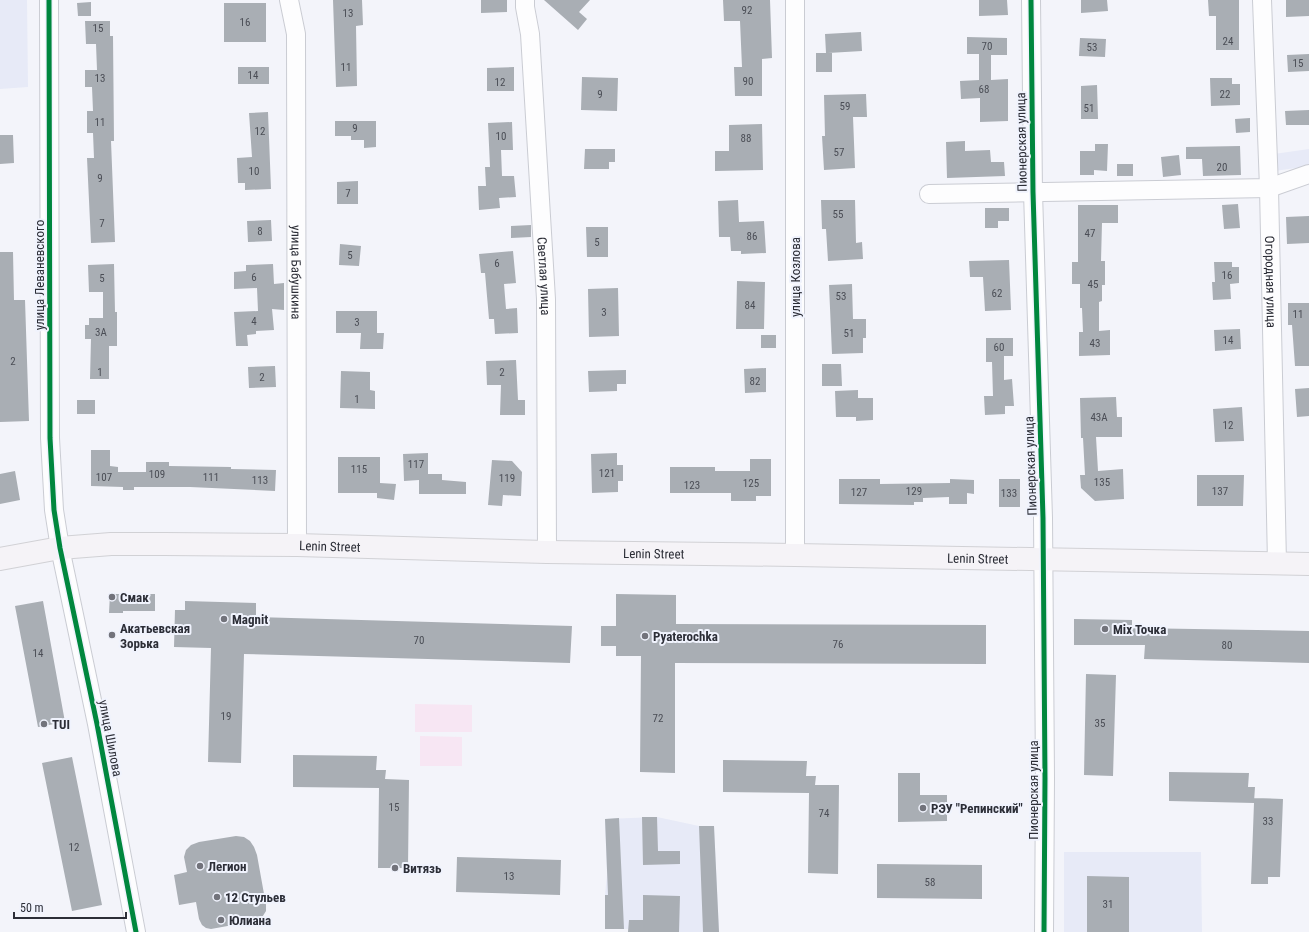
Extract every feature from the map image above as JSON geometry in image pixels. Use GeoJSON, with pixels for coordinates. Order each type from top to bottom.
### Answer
{"type":"FeatureCollection","features":[{"type":"Feature","properties":{"kind":"main road","name":"Lenin Street"},"geometry":{"type":"LineString","coordinates":[[0,559],[60,548],[111,544],[297,545],[547,552],[795,554],[1309,564]]}},
{"type":"Feature","properties":{"kind":"street","name":"улица Леваневского"},"geometry":{"type":"LineString","coordinates":[[49,0],[50,438],[54,510],[60,548]]}},
{"type":"Feature","properties":{"kind":"street","name":"улица Бабушкина"},"geometry":{"type":"LineString","coordinates":[[289,0],[296,34],[297,545]]}},
{"type":"Feature","properties":{"kind":"street","name":"Светлая улица"},"geometry":{"type":"LineString","coordinates":[[525,0],[524,7],[530,34],[546,299],[547,552]]}},
{"type":"Feature","properties":{"kind":"street","name":"улица Козлова"},"geometry":{"type":"LineString","coordinates":[[795,0],[795,554]]}},
{"type":"Feature","properties":{"kind":"street","name":"Пионерская улица"},"geometry":{"type":"LineString","coordinates":[[1030,0],[1033,192],[1043,559],[1045,778],[1044,932]]}},
{"type":"Feature","properties":{"kind":"street","name":"Огородная улица"},"geometry":{"type":"LineString","coordinates":[[1262,0],[1269,188],[1277,563]]}},
{"type":"Feature","properties":{"kind":"street"},"geometry":{"type":"LineString","coordinates":[[929,194],[1269,188],[1309,174]]}},
{"type":"Feature","properties":{"kind":"street","name":"улица Шилова"},"geometry":{"type":"LineString","coordinates":[[60,548],[99,731],[136,932]]}},
{"type":"Feature","properties":{"kind":"shaded area"},"geometry":{"type":"Polygon","coordinates":[[[0,0],[27,0],[28,87],[0,89],[0,0]]]}},
{"type":"Feature","properties":{"kind":"shaded area"},"geometry":{"type":"Polygon","coordinates":[[[1309,149],[1309,166],[1275,171],[1274,154],[1309,149]]]}},
{"type":"Feature","properties":{"kind":"shaded area"},"geometry":{"type":"Polygon","coordinates":[[[415,704],[472,705],[472,732],[415,732],[415,704]]]}},
{"type":"Feature","properties":{"kind":"shaded area"},"geometry":{"type":"Polygon","coordinates":[[[420,736],[462,737],[462,766],[420,766],[420,736]]]}},
{"type":"Feature","properties":{"kind":"shaded area"},"geometry":{"type":"Polygon","coordinates":[[[657,817],[699,826],[714,826],[719,932],[628,932],[628,929],[605,929],[605,895],[607,875],[605,819],[657,817]]]}},
{"type":"Feature","properties":{"kind":"shaded area"},"geometry":{"type":"Polygon","coordinates":[[[1064,852],[1201,852],[1202,932],[1064,932],[1064,852]]]}},
{"type":"Feature","properties":{"kind":"building"},"geometry":{"type":"Polygon","coordinates":[[[333,0],[362,0],[363,25],[356,26],[357,86],[336,87],[333,0]]]}},
{"type":"Feature","properties":{"kind":"building"},"geometry":{"type":"Polygon","coordinates":[[[481,0],[507,0],[507,12],[481,13],[481,0]]]}},
{"type":"Feature","properties":{"kind":"building"},"geometry":{"type":"Polygon","coordinates":[[[544,0],[590,0],[579,12],[587,19],[578,30],[544,0]]]}},
{"type":"Feature","properties":{"kind":"building"},"geometry":{"type":"Polygon","coordinates":[[[723,0],[770,0],[772,58],[762,59],[762,96],[735,96],[734,67],[742,67],[740,21],[724,21],[723,0]]]}},
{"type":"Feature","properties":{"kind":"building"},"geometry":{"type":"Polygon","coordinates":[[[979,0],[1007,0],[1008,15],[979,16],[979,0]]]}},
{"type":"Feature","properties":{"kind":"building"},"geometry":{"type":"Polygon","coordinates":[[[1081,0],[1107,0],[1108,11],[1081,13],[1081,0]]]}},
{"type":"Feature","properties":{"kind":"building"},"geometry":{"type":"Polygon","coordinates":[[[1208,0],[1239,0],[1239,50],[1216,50],[1216,16],[1209,16],[1208,0]]]}},
{"type":"Feature","properties":{"kind":"building"},"geometry":{"type":"Polygon","coordinates":[[[1286,0],[1309,0],[1309,16],[1286,17],[1286,0]]]}},
{"type":"Feature","properties":{"kind":"building"},"geometry":{"type":"Polygon","coordinates":[[[91,2],[91,16],[78,16],[77,3],[91,2]]]}},
{"type":"Feature","properties":{"kind":"building"},"geometry":{"type":"Polygon","coordinates":[[[224,3],[266,3],[266,42],[224,42],[224,3]]]}},
{"type":"Feature","properties":{"kind":"building"},"geometry":{"type":"Polygon","coordinates":[[[85,21],[110,21],[110,36],[113,36],[114,141],[111,141],[115,242],[91,243],[87,158],[94,158],[93,133],[87,133],[87,111],[93,111],[92,87],[85,87],[85,70],[97,70],[96,44],[86,44],[85,21]]]}},
{"type":"Feature","properties":{"kind":"building"},"geometry":{"type":"Polygon","coordinates":[[[861,32],[862,51],[828,53],[832,53],[832,72],[816,72],[816,53],[826,53],[825,34],[861,32]]]}},
{"type":"Feature","properties":{"kind":"building"},"geometry":{"type":"Polygon","coordinates":[[[967,37],[1007,38],[1007,55],[991,55],[991,80],[1008,79],[1008,121],[980,122],[980,98],[961,99],[960,81],[979,80],[979,54],[967,54],[967,37]]]}},
{"type":"Feature","properties":{"kind":"building"},"geometry":{"type":"Polygon","coordinates":[[[1080,38],[1106,39],[1105,57],[1079,56],[1080,38]]]}},
{"type":"Feature","properties":{"kind":"building"},"geometry":{"type":"Polygon","coordinates":[[[1309,54],[1309,71],[1288,72],[1287,55],[1309,54]]]}},
{"type":"Feature","properties":{"kind":"building"},"geometry":{"type":"Polygon","coordinates":[[[238,67],[269,67],[269,84],[238,84],[238,67]]]}},
{"type":"Feature","properties":{"kind":"building"},"geometry":{"type":"Polygon","coordinates":[[[514,67],[514,91],[487,91],[487,68],[514,67]]]}},
{"type":"Feature","properties":{"kind":"building"},"geometry":{"type":"Polygon","coordinates":[[[582,77],[618,78],[617,111],[581,110],[582,77]]]}},
{"type":"Feature","properties":{"kind":"building"},"geometry":{"type":"Polygon","coordinates":[[[1210,78],[1232,78],[1232,84],[1240,84],[1240,105],[1211,106],[1210,78]]]}},
{"type":"Feature","properties":{"kind":"building"},"geometry":{"type":"Polygon","coordinates":[[[1097,85],[1098,119],[1081,119],[1081,86],[1097,85]]]}},
{"type":"Feature","properties":{"kind":"building"},"geometry":{"type":"Polygon","coordinates":[[[866,94],[867,117],[853,117],[855,168],[824,170],[822,136],[825,136],[824,95],[866,94]]]}},
{"type":"Feature","properties":{"kind":"building"},"geometry":{"type":"Polygon","coordinates":[[[1309,110],[1309,125],[1286,125],[1285,111],[1309,110]]]}},
{"type":"Feature","properties":{"kind":"building"},"geometry":{"type":"Polygon","coordinates":[[[268,112],[271,189],[245,190],[245,183],[238,183],[237,158],[252,157],[249,113],[268,112]]]}},
{"type":"Feature","properties":{"kind":"building"},"geometry":{"type":"Polygon","coordinates":[[[1250,118],[1250,132],[1236,133],[1235,119],[1250,118]]]}},
{"type":"Feature","properties":{"kind":"building"},"geometry":{"type":"Polygon","coordinates":[[[335,121],[376,121],[376,147],[364,148],[364,140],[351,140],[351,136],[335,136],[335,121]]]}},
{"type":"Feature","properties":{"kind":"building"},"geometry":{"type":"Polygon","coordinates":[[[512,122],[513,150],[501,150],[502,176],[514,176],[516,197],[499,198],[500,208],[479,210],[478,186],[486,186],[485,167],[490,167],[488,123],[512,122]]]}},
{"type":"Feature","properties":{"kind":"building"},"geometry":{"type":"Polygon","coordinates":[[[762,124],[763,170],[715,171],[715,151],[729,151],[729,125],[762,124]]]}},
{"type":"Feature","properties":{"kind":"building"},"geometry":{"type":"Polygon","coordinates":[[[0,135],[13,135],[14,163],[0,164],[0,135]]]}},
{"type":"Feature","properties":{"kind":"building"},"geometry":{"type":"Polygon","coordinates":[[[965,141],[965,151],[990,150],[991,162],[1004,162],[1005,176],[947,178],[946,142],[965,141]]]}},
{"type":"Feature","properties":{"kind":"building"},"geometry":{"type":"Polygon","coordinates":[[[1095,144],[1108,144],[1107,171],[1094,170],[1094,175],[1080,175],[1080,151],[1095,151],[1095,144]]]}},
{"type":"Feature","properties":{"kind":"building"},"geometry":{"type":"Polygon","coordinates":[[[1240,146],[1241,175],[1203,176],[1202,159],[1186,159],[1186,147],[1240,146]]]}},
{"type":"Feature","properties":{"kind":"building"},"geometry":{"type":"Polygon","coordinates":[[[585,149],[615,149],[615,162],[609,162],[609,169],[584,169],[585,149]]]}},
{"type":"Feature","properties":{"kind":"building"},"geometry":{"type":"Polygon","coordinates":[[[1179,155],[1181,175],[1163,177],[1161,157],[1179,155]]]}},
{"type":"Feature","properties":{"kind":"building"},"geometry":{"type":"Polygon","coordinates":[[[1117,164],[1133,164],[1133,176],[1117,176],[1117,164]]]}},
{"type":"Feature","properties":{"kind":"building"},"geometry":{"type":"Polygon","coordinates":[[[358,181],[358,204],[337,204],[337,182],[358,181]]]}},
{"type":"Feature","properties":{"kind":"building"},"geometry":{"type":"Polygon","coordinates":[[[738,200],[739,222],[764,221],[766,253],[741,254],[741,251],[731,251],[730,237],[719,237],[718,201],[738,200]]]}},
{"type":"Feature","properties":{"kind":"building"},"geometry":{"type":"Polygon","coordinates":[[[821,200],[855,200],[856,243],[862,242],[863,259],[828,261],[826,229],[822,229],[821,200]]]}},
{"type":"Feature","properties":{"kind":"building"},"geometry":{"type":"Polygon","coordinates":[[[1238,204],[1240,228],[1224,229],[1222,205],[1238,204]]]}},
{"type":"Feature","properties":{"kind":"building"},"geometry":{"type":"Polygon","coordinates":[[[1078,205],[1118,205],[1118,223],[1102,223],[1101,261],[1105,261],[1105,285],[1102,285],[1102,301],[1099,302],[1099,331],[1110,330],[1110,355],[1079,356],[1079,332],[1083,332],[1082,308],[1080,308],[1080,284],[1072,284],[1072,262],[1078,262],[1078,205]]]}},
{"type":"Feature","properties":{"kind":"building"},"geometry":{"type":"Polygon","coordinates":[[[985,208],[1009,208],[1009,221],[998,221],[998,228],[985,228],[985,208]]]}},
{"type":"Feature","properties":{"kind":"building"},"geometry":{"type":"Polygon","coordinates":[[[1309,216],[1309,243],[1287,244],[1286,217],[1309,216]]]}},
{"type":"Feature","properties":{"kind":"building"},"geometry":{"type":"Polygon","coordinates":[[[271,220],[272,241],[248,242],[247,221],[271,220]]]}},
{"type":"Feature","properties":{"kind":"building"},"geometry":{"type":"Polygon","coordinates":[[[531,225],[531,237],[511,238],[511,226],[531,225]]]}},
{"type":"Feature","properties":{"kind":"building"},"geometry":{"type":"Polygon","coordinates":[[[586,227],[608,227],[608,257],[587,257],[586,227]]]}},
{"type":"Feature","properties":{"kind":"building"},"geometry":{"type":"Polygon","coordinates":[[[340,244],[361,246],[359,266],[339,265],[340,244]]]}},
{"type":"Feature","properties":{"kind":"building"},"geometry":{"type":"Polygon","coordinates":[[[513,251],[516,283],[504,284],[506,309],[517,308],[518,333],[495,334],[494,319],[489,319],[485,273],[481,273],[479,254],[513,251]]]}},
{"type":"Feature","properties":{"kind":"building"},"geometry":{"type":"Polygon","coordinates":[[[0,252],[13,252],[14,300],[25,300],[29,421],[0,422],[0,252]]]}},
{"type":"Feature","properties":{"kind":"building"},"geometry":{"type":"Polygon","coordinates":[[[1009,260],[1011,310],[985,311],[983,277],[970,277],[969,261],[1009,260]]]}},
{"type":"Feature","properties":{"kind":"building"},"geometry":{"type":"Polygon","coordinates":[[[1214,262],[1232,262],[1232,267],[1239,267],[1239,283],[1230,284],[1231,299],[1213,300],[1212,282],[1215,282],[1214,262]]]}},
{"type":"Feature","properties":{"kind":"building"},"geometry":{"type":"Polygon","coordinates":[[[114,264],[115,312],[117,312],[117,346],[109,346],[109,379],[90,379],[91,339],[85,339],[85,325],[89,325],[89,318],[103,318],[103,292],[89,292],[88,265],[114,264]]]}},
{"type":"Feature","properties":{"kind":"building"},"geometry":{"type":"Polygon","coordinates":[[[273,264],[274,284],[284,283],[284,310],[272,309],[274,330],[256,331],[256,334],[247,335],[248,346],[236,346],[234,312],[258,311],[257,288],[234,289],[234,272],[246,271],[246,265],[273,264]]]}},
{"type":"Feature","properties":{"kind":"building"},"geometry":{"type":"Polygon","coordinates":[[[737,281],[765,282],[764,329],[736,329],[737,281]]]}},
{"type":"Feature","properties":{"kind":"building"},"geometry":{"type":"Polygon","coordinates":[[[852,284],[853,319],[866,319],[866,338],[863,338],[863,353],[832,354],[829,285],[852,284]]]}},
{"type":"Feature","properties":{"kind":"building"},"geometry":{"type":"Polygon","coordinates":[[[618,288],[619,336],[589,337],[588,289],[618,288]]]}},
{"type":"Feature","properties":{"kind":"building"},"geometry":{"type":"Polygon","coordinates":[[[1288,303],[1309,303],[1309,366],[1295,366],[1292,325],[1288,325],[1288,303]]]}},
{"type":"Feature","properties":{"kind":"building"},"geometry":{"type":"Polygon","coordinates":[[[336,311],[377,311],[377,333],[384,333],[383,349],[360,349],[361,333],[336,333],[336,311]]]}},
{"type":"Feature","properties":{"kind":"building"},"geometry":{"type":"Polygon","coordinates":[[[1240,329],[1241,349],[1215,351],[1214,330],[1240,329]]]}},
{"type":"Feature","properties":{"kind":"building"},"geometry":{"type":"Polygon","coordinates":[[[761,335],[776,335],[776,348],[761,348],[761,335]]]}},
{"type":"Feature","properties":{"kind":"building"},"geometry":{"type":"Polygon","coordinates":[[[986,338],[1013,338],[1013,356],[1004,356],[1004,380],[1012,379],[1014,406],[1005,406],[1005,414],[985,415],[984,396],[993,396],[992,362],[986,362],[986,338]]]}},
{"type":"Feature","properties":{"kind":"building"},"geometry":{"type":"Polygon","coordinates":[[[516,360],[518,400],[525,400],[525,415],[500,415],[501,385],[487,385],[486,361],[516,360]]]}},
{"type":"Feature","properties":{"kind":"building"},"geometry":{"type":"Polygon","coordinates":[[[822,364],[841,364],[842,386],[822,386],[822,364]]]}},
{"type":"Feature","properties":{"kind":"building"},"geometry":{"type":"Polygon","coordinates":[[[275,366],[276,387],[249,388],[248,367],[275,366]]]}},
{"type":"Feature","properties":{"kind":"building"},"geometry":{"type":"Polygon","coordinates":[[[766,368],[766,392],[745,393],[744,369],[766,368]]]}},
{"type":"Feature","properties":{"kind":"building"},"geometry":{"type":"Polygon","coordinates":[[[626,370],[626,384],[617,384],[617,391],[589,392],[588,371],[626,370]]]}},
{"type":"Feature","properties":{"kind":"building"},"geometry":{"type":"Polygon","coordinates":[[[341,371],[370,372],[370,390],[375,391],[375,409],[340,408],[341,371]]]}},
{"type":"Feature","properties":{"kind":"building"},"geometry":{"type":"Polygon","coordinates":[[[1309,388],[1309,416],[1297,417],[1295,389],[1309,388]]]}},
{"type":"Feature","properties":{"kind":"building"},"geometry":{"type":"Polygon","coordinates":[[[858,390],[858,398],[873,398],[873,420],[856,421],[856,417],[836,417],[835,391],[858,390]]]}},
{"type":"Feature","properties":{"kind":"building"},"geometry":{"type":"Polygon","coordinates":[[[1116,397],[1117,417],[1122,417],[1122,437],[1096,437],[1098,471],[1123,469],[1124,499],[1095,501],[1081,488],[1080,475],[1085,475],[1083,438],[1081,438],[1080,398],[1116,397]]]}},
{"type":"Feature","properties":{"kind":"building"},"geometry":{"type":"Polygon","coordinates":[[[77,400],[95,400],[95,414],[77,414],[77,400]]]}},
{"type":"Feature","properties":{"kind":"building"},"geometry":{"type":"Polygon","coordinates":[[[1242,407],[1244,441],[1215,442],[1213,409],[1242,407]]]}},
{"type":"Feature","properties":{"kind":"building"},"geometry":{"type":"Polygon","coordinates":[[[91,450],[110,450],[110,466],[118,467],[118,472],[146,472],[146,462],[169,462],[169,466],[231,467],[231,469],[276,470],[275,491],[190,487],[134,487],[134,490],[123,490],[123,487],[91,486],[91,450]]]}},
{"type":"Feature","properties":{"kind":"building"},"geometry":{"type":"Polygon","coordinates":[[[428,453],[428,474],[442,474],[442,480],[466,482],[466,494],[419,494],[419,480],[404,481],[403,454],[428,453]]]}},
{"type":"Feature","properties":{"kind":"building"},"geometry":{"type":"Polygon","coordinates":[[[617,453],[617,465],[623,465],[623,481],[618,481],[618,492],[592,493],[591,454],[617,453]]]}},
{"type":"Feature","properties":{"kind":"building"},"geometry":{"type":"Polygon","coordinates":[[[338,457],[380,457],[380,483],[396,484],[394,500],[377,498],[377,493],[338,493],[338,457]]]}},
{"type":"Feature","properties":{"kind":"building"},"geometry":{"type":"Polygon","coordinates":[[[750,459],[771,459],[771,496],[756,496],[756,501],[731,501],[731,493],[670,493],[670,467],[715,467],[715,471],[750,471],[750,459]]]}},
{"type":"Feature","properties":{"kind":"building"},"geometry":{"type":"Polygon","coordinates":[[[492,460],[512,461],[522,472],[521,496],[503,495],[502,506],[488,505],[492,460]]]}},
{"type":"Feature","properties":{"kind":"building"},"geometry":{"type":"Polygon","coordinates":[[[15,471],[20,500],[0,504],[0,474],[15,471]]]}},
{"type":"Feature","properties":{"kind":"building"},"geometry":{"type":"Polygon","coordinates":[[[1197,475],[1244,475],[1243,506],[1197,506],[1197,475]]]}},
{"type":"Feature","properties":{"kind":"building"},"geometry":{"type":"Polygon","coordinates":[[[839,479],[880,479],[880,484],[950,483],[950,479],[974,480],[974,494],[967,493],[967,504],[949,504],[949,497],[923,498],[923,502],[914,502],[914,505],[839,504],[839,479]]]}},
{"type":"Feature","properties":{"kind":"building"},"geometry":{"type":"Polygon","coordinates":[[[999,479],[1020,479],[1020,507],[999,507],[999,479]]]}},
{"type":"Feature","properties":{"kind":"building"},"geometry":{"type":"Polygon","coordinates":[[[110,594],[155,594],[155,611],[123,611],[123,613],[109,613],[110,594]]]}},
{"type":"Feature","properties":{"kind":"building"},"geometry":{"type":"Polygon","coordinates":[[[616,594],[676,595],[676,624],[986,625],[986,664],[675,663],[675,773],[640,772],[641,656],[616,656],[616,646],[601,646],[601,626],[616,626],[616,594]]]}},
{"type":"Feature","properties":{"kind":"building"},"geometry":{"type":"Polygon","coordinates":[[[43,601],[65,722],[38,727],[15,606],[43,601]]]}},
{"type":"Feature","properties":{"kind":"building"},"geometry":{"type":"Polygon","coordinates":[[[185,601],[256,603],[256,617],[572,626],[570,663],[244,654],[241,763],[208,762],[211,648],[174,647],[175,610],[185,610],[185,601]]]}},
{"type":"Feature","properties":{"kind":"building"},"geometry":{"type":"Polygon","coordinates":[[[1074,619],[1132,620],[1132,628],[1309,631],[1309,663],[1144,659],[1145,645],[1074,645],[1074,619]]]}},
{"type":"Feature","properties":{"kind":"building"},"geometry":{"type":"Polygon","coordinates":[[[1086,674],[1116,675],[1113,776],[1084,775],[1086,674]]]}},
{"type":"Feature","properties":{"kind":"building"},"geometry":{"type":"Polygon","coordinates":[[[293,755],[377,756],[376,770],[386,770],[385,779],[409,780],[408,868],[378,868],[379,788],[293,787],[293,755]]]}},
{"type":"Feature","properties":{"kind":"building"},"geometry":{"type":"Polygon","coordinates":[[[72,757],[102,905],[72,911],[42,763],[72,757]]]}},
{"type":"Feature","properties":{"kind":"building"},"geometry":{"type":"Polygon","coordinates":[[[723,760],[807,761],[806,776],[816,776],[815,785],[839,785],[838,874],[808,873],[809,793],[723,792],[723,760]]]}},
{"type":"Feature","properties":{"kind":"building"},"geometry":{"type":"Polygon","coordinates":[[[1169,772],[1249,773],[1248,787],[1255,787],[1254,798],[1283,799],[1280,877],[1268,877],[1268,884],[1251,884],[1254,803],[1169,801],[1169,772]]]}},
{"type":"Feature","properties":{"kind":"building","name":"РЭУ \"Репинский\""},"geometry":{"type":"Polygon","coordinates":[[[898,773],[920,773],[920,795],[947,795],[947,821],[898,822],[898,773]]]}},
{"type":"Feature","properties":{"kind":"building"},"geometry":{"type":"Polygon","coordinates":[[[642,817],[657,817],[658,851],[680,851],[680,864],[643,865],[642,817]]]}},
{"type":"Feature","properties":{"kind":"building"},"geometry":{"type":"Polygon","coordinates":[[[619,818],[624,929],[605,929],[605,895],[608,895],[605,819],[619,818]]]}},
{"type":"Feature","properties":{"kind":"building"},"geometry":{"type":"Polygon","coordinates":[[[699,826],[714,826],[719,932],[703,932],[699,826]]]}},
{"type":"Feature","properties":{"kind":"building"},"geometry":{"type":"Polygon","coordinates":[[[236,836],[244,837],[250,841],[254,847],[257,855],[266,911],[261,919],[255,921],[211,929],[206,928],[202,925],[199,919],[196,902],[179,905],[174,875],[187,872],[184,857],[186,850],[191,845],[199,842],[236,836]]]}},
{"type":"Feature","properties":{"kind":"building"},"geometry":{"type":"Polygon","coordinates":[[[457,857],[561,860],[560,895],[456,892],[457,857]]]}},
{"type":"Feature","properties":{"kind":"building"},"geometry":{"type":"Polygon","coordinates":[[[877,864],[982,865],[982,899],[877,898],[877,864]]]}},
{"type":"Feature","properties":{"kind":"building"},"geometry":{"type":"Polygon","coordinates":[[[1087,876],[1129,877],[1129,932],[1087,932],[1087,876]]]}},
{"type":"Feature","properties":{"kind":"building"},"geometry":{"type":"Polygon","coordinates":[[[643,895],[680,896],[679,932],[628,932],[629,920],[643,920],[643,895]]]}},
{"type":"Feature","properties":{"kind":"cycle path"},"geometry":{"type":"LineString","coordinates":[[49,0],[50,438],[54,510],[60,548],[97,724],[136,932]]}},
{"type":"Feature","properties":{"kind":"cycle path"},"geometry":{"type":"LineString","coordinates":[[1031,0],[1033,192],[1043,518],[1045,778],[1044,932]]}},
{"type":"Feature","properties":{"kind":"place","name":"Смак"},"geometry":{"type":"Point","coordinates":[112,597]}},
{"type":"Feature","properties":{"kind":"place","name":"Magnit"},"geometry":{"type":"Point","coordinates":[224,619]}},
{"type":"Feature","properties":{"kind":"place","name":"Mix Точка"},"geometry":{"type":"Point","coordinates":[1105,629]}},
{"type":"Feature","properties":{"kind":"place","name":"Акатьевская Зорька"},"geometry":{"type":"Point","coordinates":[112,635]}},
{"type":"Feature","properties":{"kind":"place","name":"Pyaterochka"},"geometry":{"type":"Point","coordinates":[645,636]}},
{"type":"Feature","properties":{"kind":"place","name":"TUI"},"geometry":{"type":"Point","coordinates":[44,724]}},
{"type":"Feature","properties":{"kind":"place","name":"РЭУ \"Репинский\""},"geometry":{"type":"Point","coordinates":[923,808]}},
{"type":"Feature","properties":{"kind":"place","name":"Легион"},"geometry":{"type":"Point","coordinates":[200,866]}},
{"type":"Feature","properties":{"kind":"place","name":"Витязь"},"geometry":{"type":"Point","coordinates":[395,868]}},
{"type":"Feature","properties":{"kind":"place","name":"12 Стульев"},"geometry":{"type":"Point","coordinates":[217,897]}},
{"type":"Feature","properties":{"kind":"place","name":"Юлиана"},"geometry":{"type":"Point","coordinates":[221,920]}}]}
